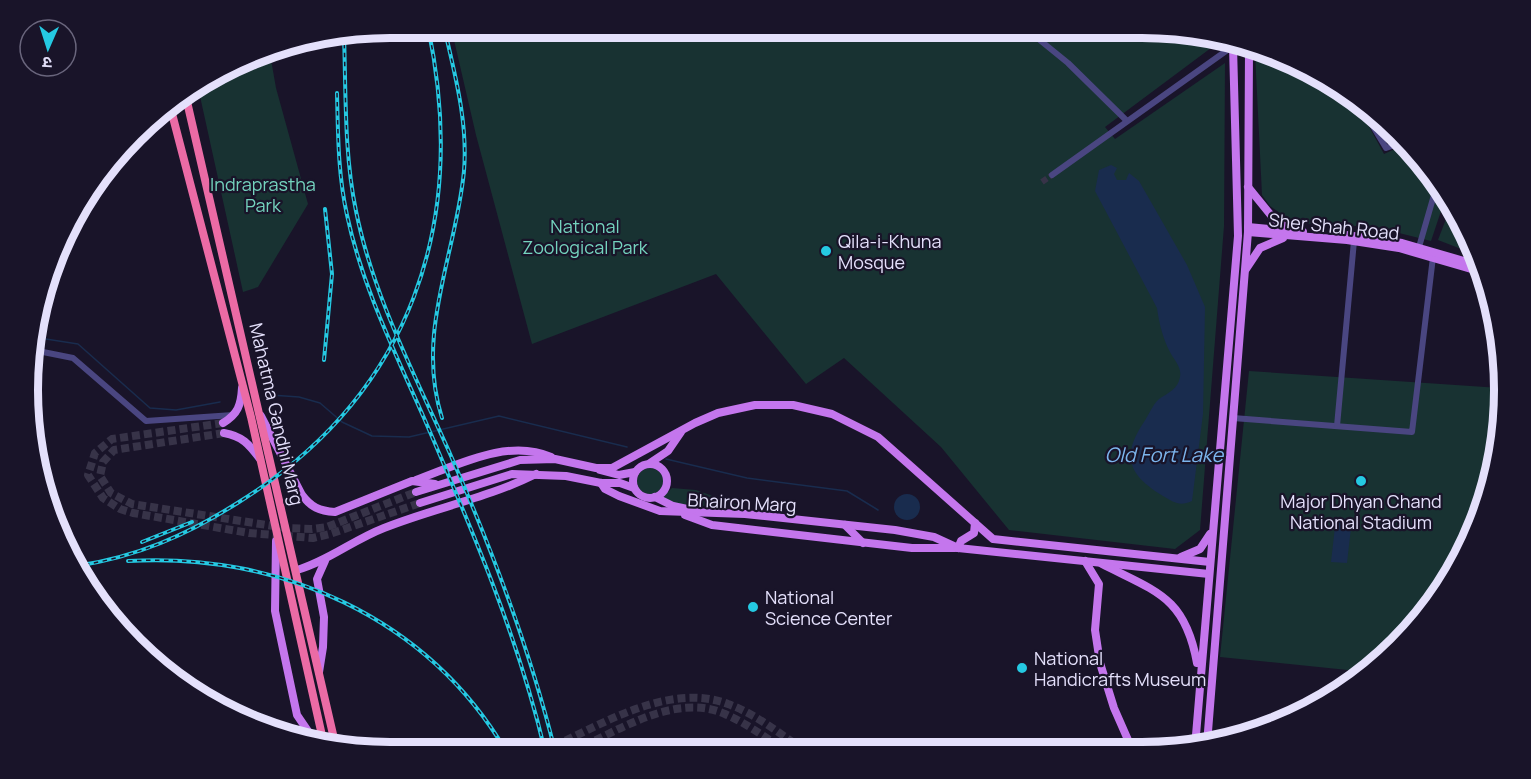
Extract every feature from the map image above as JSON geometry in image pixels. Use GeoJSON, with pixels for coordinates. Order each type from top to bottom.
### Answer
{"type":"FeatureCollection","features":[{"type":"Feature","properties":{"kind":"highway","name":"Mahatma Gandhi Marg"},"geometry":{"type":"LineString","coordinates":[[187,102],[297,570],[333,737]]}},
{"type":"Feature","properties":{"kind":"highway","name":"Mahatma Gandhi Marg"},"geometry":{"type":"LineString","coordinates":[[172,113],[261,460],[322,735]]}},
{"type":"Feature","properties":{"kind":"main road"},"geometry":{"type":"LineString","coordinates":[[1196,737],[1211,531],[1238,236],[1233,49]]}},
{"type":"Feature","properties":{"kind":"main road"},"geometry":{"type":"LineString","coordinates":[[1208,735],[1248,230],[1249,54]]}},
{"type":"Feature","properties":{"kind":"main road"},"geometry":{"type":"LineString","coordinates":[[1248,187],[1274,219],[1294,233]]}},
{"type":"Feature","properties":{"kind":"main road","name":"Sher Shah Road"},"geometry":{"type":"LineString","coordinates":[[1248,230],[1354,241],[1433,257],[1472,269]]}},
{"type":"Feature","properties":{"kind":"main road"},"geometry":{"type":"LineString","coordinates":[[1244,273],[1260,248],[1294,233]]}},
{"type":"Feature","properties":{"kind":"main road","name":"Sher Shah Road"},"geometry":{"type":"LineString","coordinates":[[1294,233],[1350,235],[1419,247],[1470,263]]}},
{"type":"Feature","properties":{"kind":"main road"},"geometry":{"type":"LineString","coordinates":[[223,423],[235,415],[241,406],[243,386]]}},
{"type":"Feature","properties":{"kind":"main road"},"geometry":{"type":"LineString","coordinates":[[596,468],[618,466],[718,413],[755,405],[793,405],[831,414],[856,424],[888,445],[993,539],[1210,562]]}},
{"type":"Feature","properties":{"kind":"main road"},"geometry":{"type":"LineString","coordinates":[[261,415],[302,495],[310,505],[322,511],[334,512],[412,481],[496,453],[526,450],[619,475],[635,472],[668,451],[684,429]]}},
{"type":"Feature","properties":{"kind":"main road"},"geometry":{"type":"LineString","coordinates":[[224,433],[237,435],[248,442],[261,460]]}},
{"type":"Feature","properties":{"kind":"main road"},"geometry":{"type":"LineString","coordinates":[[416,492],[501,464],[533,459],[555,459]]}},
{"type":"Feature","properties":{"kind":"main road"},"geometry":{"type":"LineString","coordinates":[[647,464],[658,466],[666,478],[663,491],[655,497]]}},
{"type":"Feature","properties":{"kind":"main road"},"geometry":{"type":"LineString","coordinates":[[596,468],[598,482],[620,483],[634,488],[644,497],[655,497],[673,506],[711,514]]}},
{"type":"Feature","properties":{"kind":"main road"},"geometry":{"type":"LineString","coordinates":[[634,488],[635,472]]}},
{"type":"Feature","properties":{"kind":"main road"},"geometry":{"type":"LineString","coordinates":[[420,503],[512,474],[536,474]]}},
{"type":"Feature","properties":{"kind":"main road","name":"Bhairon Marg"},"geometry":{"type":"LineString","coordinates":[[297,570],[326,560],[340,549],[383,528],[515,484],[536,474],[566,476],[598,482],[605,489],[638,506],[679,513],[745,514],[844,525],[934,537],[957,548],[1209,574]]}},
{"type":"Feature","properties":{"kind":"main road"},"geometry":{"type":"LineString","coordinates":[[412,481],[437,484]]}},
{"type":"Feature","properties":{"kind":"main road"},"geometry":{"type":"LineString","coordinates":[[679,513],[712,525],[912,548],[957,548],[961,541],[974,533],[975,523]]}},
{"type":"Feature","properties":{"kind":"main road"},"geometry":{"type":"LineString","coordinates":[[275,521],[277,559],[275,612],[297,715],[309,732]]}},
{"type":"Feature","properties":{"kind":"main road"},"geometry":{"type":"LineString","coordinates":[[844,525],[863,543]]}},
{"type":"Feature","properties":{"kind":"main road"},"geometry":{"type":"LineString","coordinates":[[1173,558],[1200,549],[1211,531]]}},
{"type":"Feature","properties":{"kind":"main road"},"geometry":{"type":"LineString","coordinates":[[993,539],[987,544],[993,551]]}},
{"type":"Feature","properties":{"kind":"main road"},"geometry":{"type":"LineString","coordinates":[[318,674],[323,647],[324,617],[317,579],[326,560]]}},
{"type":"Feature","properties":{"kind":"main road"},"geometry":{"type":"LineString","coordinates":[[1085,561],[1099,584],[1095,630],[1100,663],[1114,708],[1129,742]]}},
{"type":"Feature","properties":{"kind":"main road"},"geometry":{"type":"LineString","coordinates":[[1096,561],[1164,595],[1175,607],[1191,637],[1200,671]]}},
{"type":"Feature","properties":{"kind":"street"},"geometry":{"type":"LineString","coordinates":[[1037,38],[1068,63],[1127,121]]}},
{"type":"Feature","properties":{"kind":"street"},"geometry":{"type":"LineString","coordinates":[[1052,175],[1230,48]]}},
{"type":"Feature","properties":{"kind":"street"},"geometry":{"type":"LineString","coordinates":[[1370,122],[1386,148],[1394,145]]}},
{"type":"Feature","properties":{"kind":"street"},"geometry":{"type":"LineString","coordinates":[[1419,247],[1434,194]]}},
{"type":"Feature","properties":{"kind":"street"},"geometry":{"type":"LineString","coordinates":[[1337,426],[1354,241]]}},
{"type":"Feature","properties":{"kind":"street"},"geometry":{"type":"LineString","coordinates":[[1233,418],[1412,432],[1433,257]]}},
{"type":"Feature","properties":{"kind":"street"},"geometry":{"type":"LineString","coordinates":[[40,351],[73,358],[146,421],[235,415]]}},
{"type":"Feature","properties":{"kind":"green space","name":"National Zoological Park"},"geometry":{"type":"Polygon","coordinates":[[[454,38],[1165,38],[1215,45],[1105,127],[1115,139],[1225,63],[1224,226],[1200,530],[1175,549],[1009,530],[941,447],[844,358],[806,384],[716,274],[532,344],[476,135],[454,38]]]}},
{"type":"Feature","properties":{"kind":"green space"},"geometry":{"type":"Polygon","coordinates":[[[1255,56],[1318,85],[1356,110],[1363,116],[1384,154],[1397,148],[1421,175],[1442,208],[1431,241],[1375,227],[1294,223],[1270,206],[1262,195],[1255,56]]]}},
{"type":"Feature","properties":{"kind":"green space","name":"Indraprastha Park"},"geometry":{"type":"Polygon","coordinates":[[[271,58],[276,88],[308,204],[258,287],[243,292],[199,94],[234,74],[271,58]]]}},
{"type":"Feature","properties":{"kind":"green space"},"geometry":{"type":"Polygon","coordinates":[[[1447,216],[1465,250],[1438,240],[1447,216]]]}},
{"type":"Feature","properties":{"kind":"green space","name":"Major Dhyan Chand National Stadium"},"geometry":{"type":"Polygon","coordinates":[[[1249,371],[1494,388],[1487,458],[1482,481],[1467,524],[1446,566],[1421,604],[1374,654],[1354,671],[1220,657],[1249,371]]]}},
{"type":"Feature","properties":{"kind":"green space"},"geometry":{"type":"Polygon","coordinates":[[[650,468],[659,472],[663,481],[659,490],[650,494],[641,490],[637,481],[641,472],[650,468]]]}},
{"type":"Feature","properties":{"kind":"green space"},"geometry":{"type":"Polygon","coordinates":[[[672,488],[696,490],[741,506],[698,506],[673,503],[663,497],[672,488]]]}},
{"type":"Feature","properties":{"kind":"water","name":"Old Fort Lake"},"geometry":{"type":"Polygon","coordinates":[[[1111,165],[1117,168],[1114,174],[1117,180],[1126,180],[1129,173],[1139,181],[1187,265],[1205,307],[1203,414],[1192,501],[1187,503],[1174,502],[1151,488],[1142,480],[1132,464],[1132,445],[1137,434],[1157,401],[1177,385],[1180,373],[1163,336],[1157,308],[1095,191],[1099,170],[1111,165]]]}},
{"type":"Feature","properties":{"kind":"water"},"geometry":{"type":"Polygon","coordinates":[[[907,494],[916,498],[920,507],[916,516],[907,520],[898,516],[894,507],[898,498],[907,494]]]}},
{"type":"Feature","properties":{"kind":"water"},"geometry":{"type":"Polygon","coordinates":[[[1336,518],[1352,519],[1347,563],[1331,562],[1336,518]]]}},
{"type":"Feature","properties":{"kind":"waterway"},"geometry":{"type":"LineString","coordinates":[[42,338],[78,344],[150,408],[176,410],[220,402]]}},
{"type":"Feature","properties":{"kind":"waterway"},"geometry":{"type":"LineString","coordinates":[[271,395],[299,397],[320,403],[342,422],[372,436],[409,437],[499,416],[627,447]]}},
{"type":"Feature","properties":{"kind":"waterway"},"geometry":{"type":"LineString","coordinates":[[666,459],[747,478],[847,491],[878,510]]}},
{"type":"Feature","properties":{"kind":"tunnel"},"geometry":{"type":"LineString","coordinates":[[1042,182],[1052,175]]}},
{"type":"Feature","properties":{"kind":"tunnel"},"geometry":{"type":"LineString","coordinates":[[223,423],[112,439],[95,453],[88,475],[103,498],[120,509],[249,533],[313,538],[420,503]]}},
{"type":"Feature","properties":{"kind":"tunnel"},"geometry":{"type":"LineString","coordinates":[[224,433],[114,450],[103,462],[100,476],[111,493],[132,504],[286,528],[327,527],[416,492]]}},
{"type":"Feature","properties":{"kind":"tunnel"},"geometry":{"type":"LineString","coordinates":[[563,742],[633,710],[657,702],[681,698],[705,698],[728,704],[748,713],[792,742]]}},
{"type":"Feature","properties":{"kind":"tunnel"},"geometry":{"type":"LineString","coordinates":[[593,742],[647,717],[687,708],[706,708],[725,714],[772,742]]}},
{"type":"Feature","properties":{"kind":"railway"},"geometry":{"type":"LineString","coordinates":[[84,565],[120,557],[161,543],[200,525],[239,502],[298,459],[347,410],[386,356],[414,297],[432,235],[440,168],[439,99],[430,38]]}},
{"type":"Feature","properties":{"kind":"railway"},"geometry":{"type":"LineString","coordinates":[[442,418],[435,386],[433,355],[435,325],[460,202],[465,153],[460,99],[446,38]]}},
{"type":"Feature","properties":{"kind":"railway"},"geometry":{"type":"LineString","coordinates":[[344,41],[349,167],[356,211],[373,274],[397,336],[451,456],[496,565],[534,675],[553,742]]}},
{"type":"Feature","properties":{"kind":"railway"},"geometry":{"type":"LineString","coordinates":[[337,93],[342,185],[353,241],[361,267],[380,318],[492,582],[521,666],[543,742]]}},
{"type":"Feature","properties":{"kind":"railway"},"geometry":{"type":"LineString","coordinates":[[324,360],[332,274],[325,209]]}},
{"type":"Feature","properties":{"kind":"railway"},"geometry":{"type":"LineString","coordinates":[[142,542],[192,522]]}},
{"type":"Feature","properties":{"kind":"railway"},"geometry":{"type":"LineString","coordinates":[[128,561],[184,561],[240,568],[293,582],[344,602],[391,630],[435,664],[473,704],[500,742]]}},
{"type":"Feature","properties":{"kind":"place","name":"Qila-i-Khuna Mosque"},"geometry":{"type":"Point","coordinates":[826,251]}},
{"type":"Feature","properties":{"kind":"place","name":"Major Dhyan Chand National Stadium"},"geometry":{"type":"Point","coordinates":[1361,481]}},
{"type":"Feature","properties":{"kind":"place","name":"National Science Center"},"geometry":{"type":"Point","coordinates":[753,607]}},
{"type":"Feature","properties":{"kind":"place","name":"National Handicrafts Museum"},"geometry":{"type":"Point","coordinates":[1022,668]}}]}
